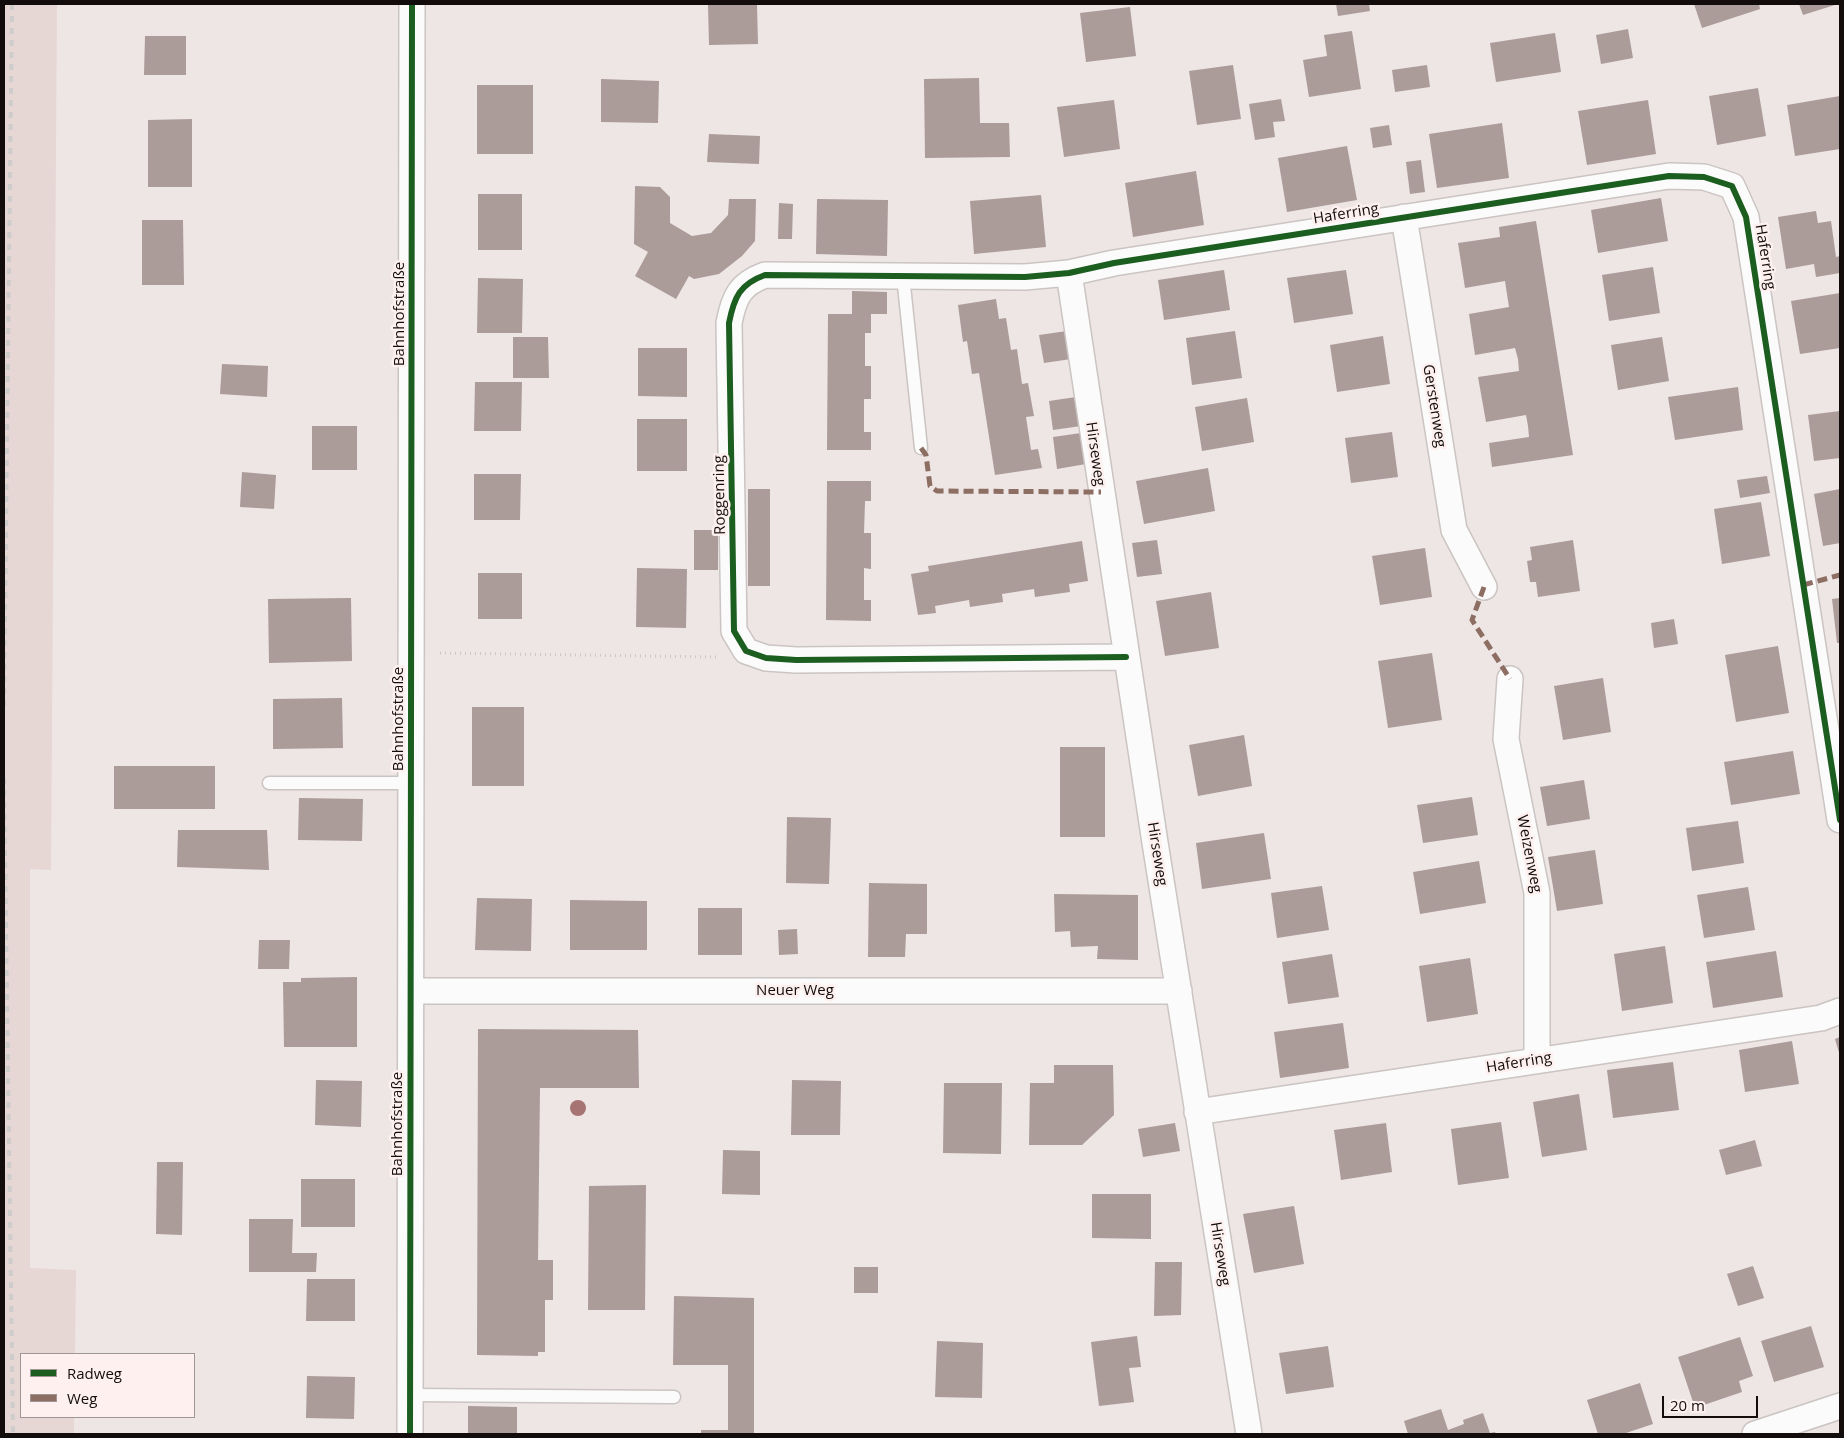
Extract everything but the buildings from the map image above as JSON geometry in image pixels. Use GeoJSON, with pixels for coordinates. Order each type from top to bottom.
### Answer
{"type":"FeatureCollection","features":[{"type":"Feature","properties":{"kind":"street","name":"Bahnhofstraße"},"geometry":{"type":"LineString","coordinates":[[410,1434],[412,4]]}},
{"type":"Feature","properties":{"kind":"street","name":"Haferring"},"geometry":{"type":"LineString","coordinates":[[1069,273],[1114,263],[1669,176],[1704,177],[1732,186],[1746,217],[1840,820]]}},
{"type":"Feature","properties":{"kind":"street","name":"Gerstenweg"},"geometry":{"type":"LineString","coordinates":[[1404,217],[1454,530],[1484,587]]}},
{"type":"Feature","properties":{"kind":"street","name":"Roggenring"},"geometry":{"type":"LineString","coordinates":[[746,651],[734,632],[730,323],[733,304],[741,289],[752,280],[765,275],[1024,278],[1069,273]]}},
{"type":"Feature","properties":{"kind":"street","name":"Hirseweg"},"geometry":{"type":"LineString","coordinates":[[1069,273],[1126,658],[1197,1112],[1250,1434]]}},
{"type":"Feature","properties":{"kind":"street"},"geometry":{"type":"LineString","coordinates":[[746,651],[766,658],[796,660],[1126,658]]}},
{"type":"Feature","properties":{"kind":"street","name":"Weizenweg"},"geometry":{"type":"LineString","coordinates":[[1510,679],[1506,739],[1537,893],[1537,1060]]}},
{"type":"Feature","properties":{"kind":"street","name":"Neuer Weg"},"geometry":{"type":"LineString","coordinates":[[411,992],[1179,991]]}},
{"type":"Feature","properties":{"kind":"street","name":"Haferring"},"geometry":{"type":"LineString","coordinates":[[1197,1112],[1821,1018],[1840,1011]]}},
{"type":"Feature","properties":{"kind":"street"},"geometry":{"type":"LineString","coordinates":[[1756,1434],[1840,1406]]}},
{"type":"Feature","properties":{"kind":"lane"},"geometry":{"type":"LineString","coordinates":[[903,276],[921,448]]}},
{"type":"Feature","properties":{"kind":"lane"},"geometry":{"type":"LineString","coordinates":[[269,783],[411,783]]}},
{"type":"Feature","properties":{"kind":"lane"},"geometry":{"type":"LineString","coordinates":[[410,1395],[674,1398]]}},
{"type":"Feature","properties":{"kind":"path"},"geometry":{"type":"LineString","coordinates":[[412,652],[720,657],[746,651]]}},
{"type":"Feature","properties":{"kind":"shaded area"},"geometry":{"type":"Polygon","coordinates":[[[4,4],[57,4],[51,870],[30,869],[30,1268],[76,1270],[75,1353],[20,1353],[20,1418],[74,1418],[74,1434],[4,1434],[4,4]]]}},
{"type":"Feature","properties":{"kind":"railway"},"geometry":{"type":"LineString","coordinates":[[4,706],[12,4]]}},
{"type":"Feature","properties":{"kind":"railway"},"geometry":{"type":"LineString","coordinates":[[4,778],[13,1434]]}},
{"type":"Feature","properties":{"kind":"marked path"},"geometry":{"type":"LineString","coordinates":[[921,448],[926,455],[930,486],[937,491],[1101,492]]}},
{"type":"Feature","properties":{"kind":"marked path"},"geometry":{"type":"LineString","coordinates":[[1803,585],[1840,575]]}},
{"type":"Feature","properties":{"kind":"marked path"},"geometry":{"type":"LineString","coordinates":[[1484,587],[1472,620],[1510,679]]}},
{"type":"Feature","properties":{"kind":"cycle path"},"geometry":{"type":"LineString","coordinates":[[410,1434],[412,4]]}},
{"type":"Feature","properties":{"kind":"cycle path"},"geometry":{"type":"LineString","coordinates":[[1126,657],[796,660],[766,658],[746,651],[734,631],[729,323],[733,306],[744,287],[765,275],[1025,277],[1069,273],[1114,263],[1669,176],[1704,177],[1732,186],[1746,217],[1840,820]]}}]}
